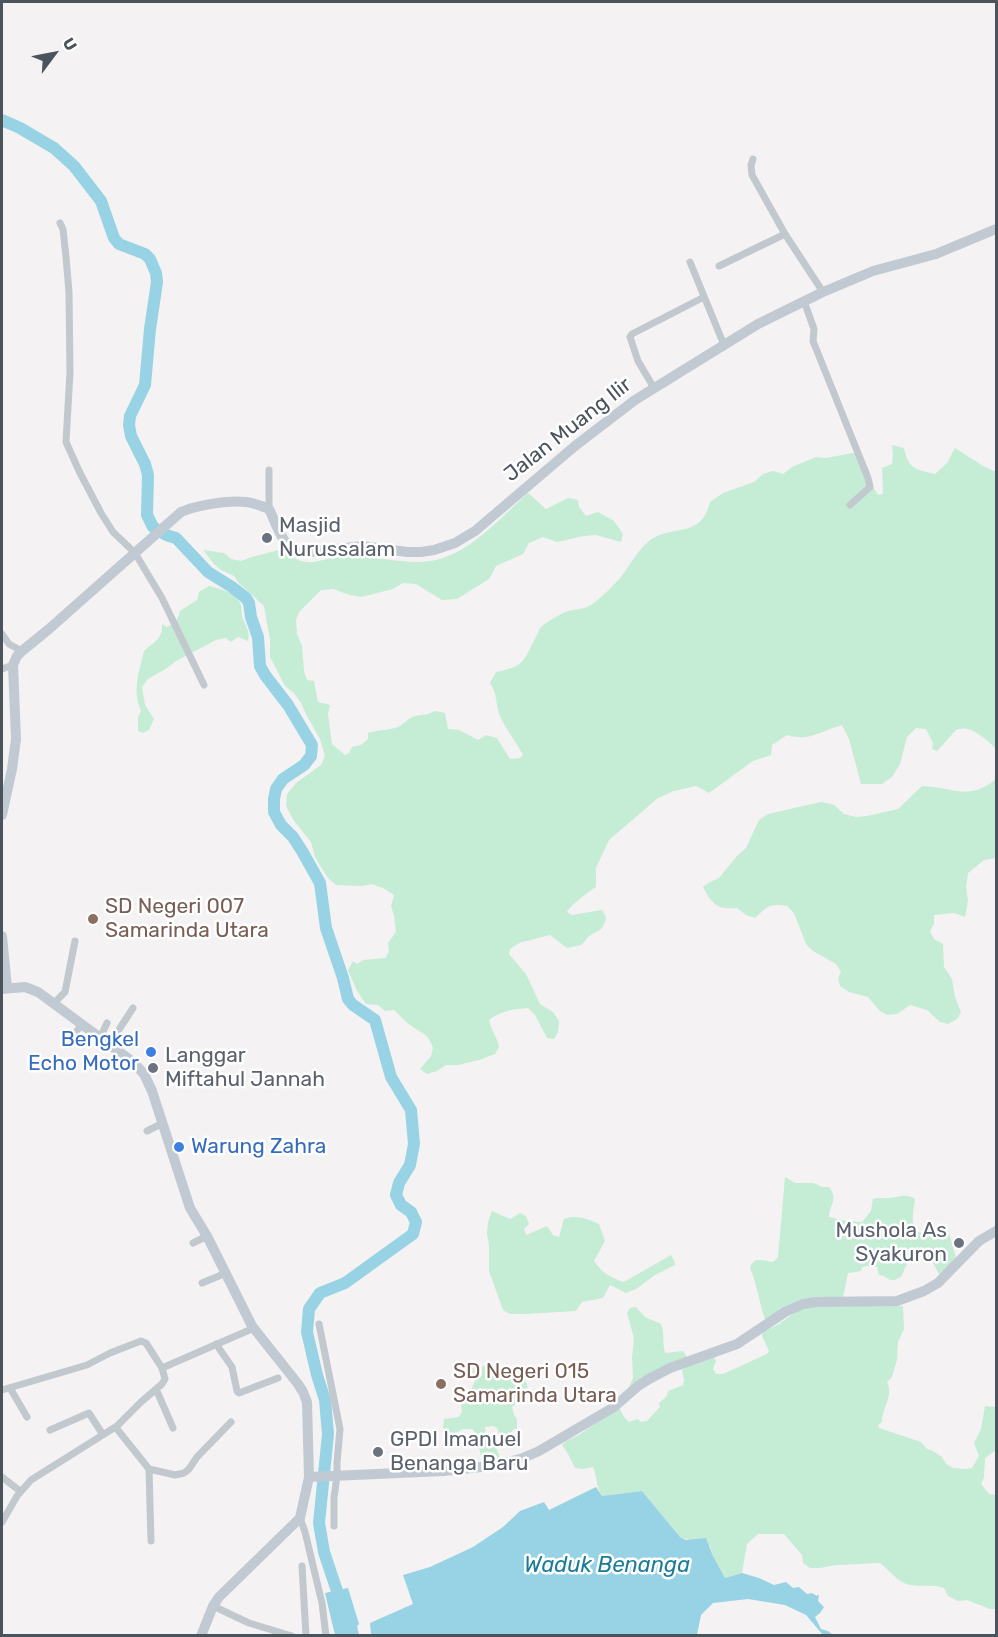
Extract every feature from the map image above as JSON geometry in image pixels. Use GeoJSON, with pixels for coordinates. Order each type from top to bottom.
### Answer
{"type":"FeatureCollection","features":[{"type":"Feature","properties":{"kind":"main road","name":"Jalan Muang Ilir"},"geometry":{"type":"LineString","coordinates":[[269,509],[286,544],[301,553],[362,546],[421,552],[455,543],[475,531],[575,446],[635,400],[758,324],[823,292],[873,271],[936,254],[996,229]]}},
{"type":"Feature","properties":{"kind":"main road"},"geometry":{"type":"LineString","coordinates":[[2,814],[16,739],[13,665],[17,656],[181,512],[204,505],[244,501],[269,509]]}},
{"type":"Feature","properties":{"kind":"main road"},"geometry":{"type":"LineString","coordinates":[[2,936],[4,988],[25,987],[34,990],[133,1062],[144,1074],[163,1123],[190,1208],[207,1236],[248,1319],[305,1395],[313,1477],[300,1518],[219,1597],[201,1635]]}},
{"type":"Feature","properties":{"kind":"main road"},"geometry":{"type":"LineString","coordinates":[[313,1477],[436,1472],[499,1465],[523,1458],[614,1407],[638,1386],[670,1368],[736,1344],[785,1312],[803,1304],[897,1301],[924,1291],[938,1283],[979,1241],[996,1231]]}},
{"type":"Feature","properties":{"kind":"street"},"geometry":{"type":"LineString","coordinates":[[753,159],[752,175],[785,234],[823,292]]}},
{"type":"Feature","properties":{"kind":"street"},"geometry":{"type":"LineString","coordinates":[[60,223],[63,229],[69,292],[70,372],[66,442],[80,473],[113,532],[136,552],[162,598],[204,685]]}},
{"type":"Feature","properties":{"kind":"street"},"geometry":{"type":"LineString","coordinates":[[719,266],[785,234]]}},
{"type":"Feature","properties":{"kind":"street"},"geometry":{"type":"LineString","coordinates":[[690,262],[724,345]]}},
{"type":"Feature","properties":{"kind":"street"},"geometry":{"type":"LineString","coordinates":[[654,388],[638,361],[630,337],[704,297]]}},
{"type":"Feature","properties":{"kind":"street"},"geometry":{"type":"LineString","coordinates":[[804,301],[814,329],[813,342],[868,478],[870,487],[850,506]]}},
{"type":"Feature","properties":{"kind":"street"},"geometry":{"type":"LineString","coordinates":[[269,470],[269,509]]}},
{"type":"Feature","properties":{"kind":"street"},"geometry":{"type":"LineString","coordinates":[[2,634],[9,644],[22,651]]}},
{"type":"Feature","properties":{"kind":"street"},"geometry":{"type":"LineString","coordinates":[[2,669],[13,665]]}},
{"type":"Feature","properties":{"kind":"street"},"geometry":{"type":"LineString","coordinates":[[54,1003],[65,992],[75,941]]}},
{"type":"Feature","properties":{"kind":"street"},"geometry":{"type":"LineString","coordinates":[[109,1045],[134,1008]]}},
{"type":"Feature","properties":{"kind":"street"},"geometry":{"type":"LineString","coordinates":[[100,1038],[107,1023]]}},
{"type":"Feature","properties":{"kind":"street"},"geometry":{"type":"LineString","coordinates":[[68,1045],[82,1024]]}},
{"type":"Feature","properties":{"kind":"street"},"geometry":{"type":"LineString","coordinates":[[147,1131],[163,1123]]}},
{"type":"Feature","properties":{"kind":"street"},"geometry":{"type":"LineString","coordinates":[[193,1243],[207,1236]]}},
{"type":"Feature","properties":{"kind":"street"},"geometry":{"type":"LineString","coordinates":[[201,1283],[226,1273]]}},
{"type":"Feature","properties":{"kind":"street"},"geometry":{"type":"LineString","coordinates":[[319,1324],[340,1429],[334,1526]]}},
{"type":"Feature","properties":{"kind":"street"},"geometry":{"type":"LineString","coordinates":[[162,1368],[254,1328]]}},
{"type":"Feature","properties":{"kind":"street"},"geometry":{"type":"LineString","coordinates":[[2,1390],[87,1365],[141,1341],[146,1343],[162,1368],[165,1379],[117,1426],[31,1480],[20,1491],[2,1522]]}},
{"type":"Feature","properties":{"kind":"street"},"geometry":{"type":"LineString","coordinates":[[216,1344],[232,1367],[239,1393],[278,1378]]}},
{"type":"Feature","properties":{"kind":"street"},"geometry":{"type":"LineString","coordinates":[[10,1388],[27,1417]]}},
{"type":"Feature","properties":{"kind":"street"},"geometry":{"type":"LineString","coordinates":[[156,1389],[174,1428]]}},
{"type":"Feature","properties":{"kind":"street"},"geometry":{"type":"LineString","coordinates":[[50,1430],[89,1413],[104,1435]]}},
{"type":"Feature","properties":{"kind":"street"},"geometry":{"type":"LineString","coordinates":[[117,1426],[131,1449],[149,1469],[175,1475],[189,1469],[196,1457],[231,1422]]}},
{"type":"Feature","properties":{"kind":"street"},"geometry":{"type":"LineString","coordinates":[[149,1469],[151,1541]]}},
{"type":"Feature","properties":{"kind":"street"},"geometry":{"type":"LineString","coordinates":[[2,1476],[20,1491]]}},
{"type":"Feature","properties":{"kind":"street"},"geometry":{"type":"LineString","coordinates":[[300,1518],[322,1603],[326,1635]]}},
{"type":"Feature","properties":{"kind":"street"},"geometry":{"type":"LineString","coordinates":[[302,1566],[306,1635]]}},
{"type":"Feature","properties":{"kind":"street"},"geometry":{"type":"LineString","coordinates":[[213,1606],[249,1623],[292,1635]]}},
{"type":"Feature","properties":{"kind":"green space"},"geometry":{"type":"Polygon","coordinates":[[[892,445],[904,448],[910,464],[922,471],[935,474],[947,463],[955,448],[996,472],[996,749],[978,734],[963,729],[956,730],[937,751],[932,749],[933,743],[926,729],[916,728],[907,737],[900,764],[892,777],[882,784],[861,784],[849,739],[842,725],[815,735],[795,737],[787,735],[772,745],[771,755],[753,761],[709,793],[696,786],[674,791],[658,798],[609,840],[596,868],[596,887],[567,912],[572,915],[602,910],[606,917],[602,928],[588,937],[581,945],[567,948],[550,935],[519,943],[510,949],[509,954],[526,974],[540,1004],[553,1012],[559,1021],[558,1032],[554,1039],[547,1038],[535,1015],[528,1008],[512,1010],[498,1014],[489,1020],[499,1047],[495,1054],[458,1065],[446,1065],[427,1074],[420,1069],[431,1056],[433,1048],[428,1037],[394,1010],[385,1011],[378,1005],[366,1004],[357,991],[348,970],[353,961],[357,964],[363,960],[386,958],[389,951],[388,943],[396,932],[391,906],[394,895],[372,884],[336,885],[324,872],[315,857],[311,842],[294,821],[286,806],[287,794],[296,783],[321,765],[325,756],[320,739],[301,703],[285,686],[270,657],[270,640],[264,606],[234,576],[214,564],[203,550],[224,553],[231,559],[241,561],[283,549],[292,556],[307,562],[347,556],[410,562],[431,561],[458,551],[484,534],[528,493],[546,509],[568,498],[578,500],[579,507],[586,516],[598,512],[614,521],[623,534],[621,542],[596,535],[557,542],[543,537],[529,543],[523,554],[496,566],[489,579],[457,599],[442,600],[416,584],[403,583],[393,589],[361,597],[333,589],[321,590],[299,612],[296,620],[297,634],[302,646],[304,671],[307,680],[314,681],[318,702],[330,705],[328,714],[332,744],[345,755],[352,747],[361,745],[368,739],[368,733],[395,728],[413,717],[435,711],[445,713],[448,729],[459,730],[478,740],[486,735],[497,738],[510,759],[520,758],[523,755],[500,716],[490,683],[496,672],[512,668],[522,662],[543,625],[563,613],[585,608],[594,603],[621,577],[649,541],[700,522],[710,502],[723,493],[754,482],[763,474],[773,471],[783,474],[792,467],[816,457],[826,458],[858,452],[869,481],[878,495],[883,494],[882,468],[892,464],[892,445]]]}},
{"type":"Feature","properties":{"kind":"green space"},"geometry":{"type":"Polygon","coordinates":[[[209,586],[227,592],[239,601],[248,632],[248,641],[238,637],[231,642],[226,638],[216,640],[148,679],[142,687],[145,705],[154,719],[149,730],[143,733],[138,731],[138,717],[141,711],[137,696],[138,674],[144,651],[161,634],[162,624],[167,627],[174,623],[180,611],[197,600],[199,592],[209,586]]]}},
{"type":"Feature","properties":{"kind":"green space"},"geometry":{"type":"Polygon","coordinates":[[[996,779],[996,858],[984,860],[968,873],[966,887],[968,901],[965,917],[954,913],[934,915],[934,924],[930,931],[934,939],[943,944],[944,967],[952,979],[955,997],[961,1012],[957,1019],[948,1024],[940,1022],[927,1010],[910,1005],[897,1014],[887,1015],[880,1011],[868,997],[849,992],[840,986],[838,978],[841,972],[836,964],[813,951],[806,944],[794,913],[787,906],[769,906],[755,918],[737,908],[716,905],[703,887],[719,878],[746,848],[759,820],[768,814],[821,802],[834,805],[844,814],[856,817],[867,816],[898,809],[922,786],[969,792],[986,786],[996,779]]]}},
{"type":"Feature","properties":{"kind":"green space"},"geometry":{"type":"Polygon","coordinates":[[[785,1177],[795,1183],[814,1183],[822,1187],[829,1187],[833,1199],[829,1217],[846,1221],[862,1222],[871,1211],[873,1199],[912,1197],[915,1199],[913,1220],[916,1229],[925,1233],[938,1227],[942,1231],[948,1230],[956,1258],[940,1276],[926,1254],[913,1257],[905,1267],[902,1276],[895,1280],[879,1275],[877,1267],[862,1267],[861,1271],[848,1273],[843,1298],[769,1320],[765,1319],[750,1268],[756,1261],[773,1262],[778,1257],[785,1177]]]}},
{"type":"Feature","properties":{"kind":"green space"},"geometry":{"type":"Polygon","coordinates":[[[492,1211],[510,1219],[520,1213],[526,1216],[529,1224],[524,1229],[526,1235],[547,1226],[553,1235],[559,1237],[564,1219],[573,1217],[599,1224],[605,1241],[594,1261],[607,1274],[624,1282],[671,1255],[675,1265],[626,1293],[610,1285],[603,1298],[582,1302],[576,1311],[510,1314],[503,1310],[489,1271],[487,1234],[492,1211]]]}},
{"type":"Feature","properties":{"kind":"green space"},"geometry":{"type":"Polygon","coordinates":[[[805,1305],[903,1306],[904,1329],[898,1342],[897,1360],[892,1377],[887,1382],[889,1392],[882,1422],[878,1425],[879,1428],[921,1442],[953,1468],[972,1468],[979,1456],[974,1443],[981,1429],[985,1406],[996,1407],[996,1450],[985,1458],[984,1477],[981,1484],[989,1494],[996,1495],[996,1609],[967,1600],[958,1601],[948,1596],[944,1588],[907,1584],[880,1563],[810,1568],[803,1563],[802,1555],[784,1534],[758,1534],[747,1544],[742,1573],[725,1578],[710,1546],[680,1537],[642,1491],[602,1496],[593,1467],[575,1468],[562,1445],[566,1441],[579,1435],[619,1407],[629,1422],[638,1419],[641,1422],[647,1421],[660,1407],[659,1403],[667,1396],[668,1391],[683,1385],[682,1370],[684,1368],[714,1357],[716,1361],[713,1369],[716,1374],[723,1374],[767,1354],[769,1351],[762,1336],[763,1332],[779,1324],[805,1305]]]}},
{"type":"Feature","properties":{"kind":"green space"},"geometry":{"type":"Polygon","coordinates":[[[636,1307],[645,1317],[661,1324],[665,1353],[683,1351],[687,1357],[629,1387],[633,1378],[634,1338],[627,1313],[630,1308],[636,1307]]]}},
{"type":"Feature","properties":{"kind":"green space"},"geometry":{"type":"Polygon","coordinates":[[[485,1366],[490,1371],[520,1370],[527,1384],[529,1396],[514,1398],[515,1405],[512,1407],[517,1419],[517,1429],[514,1429],[507,1437],[500,1435],[497,1428],[493,1426],[485,1427],[486,1439],[495,1443],[501,1462],[483,1465],[476,1433],[472,1429],[457,1432],[456,1438],[446,1443],[443,1426],[444,1419],[459,1417],[462,1412],[461,1405],[472,1403],[470,1392],[475,1381],[470,1377],[460,1378],[458,1372],[485,1366]]]}},
{"type":"Feature","properties":{"kind":"water","name":"Waduk Benanga"},"geometry":{"type":"Polygon","coordinates":[[[596,1487],[602,1496],[642,1491],[680,1537],[686,1540],[706,1538],[725,1578],[742,1573],[774,1585],[786,1582],[793,1588],[799,1587],[807,1594],[812,1593],[817,1596],[819,1594],[818,1601],[824,1607],[815,1617],[821,1629],[833,1635],[823,1635],[806,1615],[785,1605],[748,1599],[713,1603],[701,1615],[697,1635],[369,1635],[371,1634],[370,1623],[413,1604],[403,1575],[430,1567],[473,1547],[503,1527],[520,1511],[544,1502],[549,1510],[596,1487]]]}},
{"type":"Feature","properties":{"kind":"water"},"geometry":{"type":"Polygon","coordinates":[[[348,1588],[359,1624],[357,1626],[359,1635],[335,1635],[325,1593],[348,1588]]]}},
{"type":"Feature","properties":{"kind":"waterway"},"geometry":{"type":"LineString","coordinates":[[2,120],[54,148],[74,166],[101,201],[114,238],[119,244],[145,254],[150,259],[156,273],[157,282],[145,385],[130,416],[129,425],[131,436],[148,475],[147,515],[153,527],[176,538],[208,572],[232,587],[249,603],[258,637],[260,666],[288,705],[312,745],[311,756],[304,765],[283,779],[276,789],[274,812],[281,825],[293,837],[320,883],[326,928],[348,999],[375,1020],[391,1077],[411,1110],[414,1144],[410,1165],[399,1183],[396,1195],[401,1205],[411,1212],[416,1222],[413,1234],[345,1283],[320,1293],[309,1309],[307,1332],[325,1400],[328,1434],[319,1523],[324,1552],[337,1591]]}},
{"type":"Feature","properties":{"kind":"place","name":"Masjid Nurussalam"},"geometry":{"type":"Point","coordinates":[267,538]}},
{"type":"Feature","properties":{"kind":"place","name":"SD Negeri 007 Samarinda Utara"},"geometry":{"type":"Point","coordinates":[93,919]}},
{"type":"Feature","properties":{"kind":"place","name":"Bengkel Echo Motor"},"geometry":{"type":"Point","coordinates":[151,1052]}},
{"type":"Feature","properties":{"kind":"place","name":"Langgar Miftahul Jannah"},"geometry":{"type":"Point","coordinates":[153,1068]}},
{"type":"Feature","properties":{"kind":"place","name":"Warung Zahra"},"geometry":{"type":"Point","coordinates":[179,1147]}},
{"type":"Feature","properties":{"kind":"place","name":"Mushola As Syakuron"},"geometry":{"type":"Point","coordinates":[959,1243]}},
{"type":"Feature","properties":{"kind":"place","name":"SD Negeri 015 Samarinda Utara"},"geometry":{"type":"Point","coordinates":[441,1384]}},
{"type":"Feature","properties":{"kind":"place","name":"GPDI Imanuel Benanga Baru"},"geometry":{"type":"Point","coordinates":[378,1452]}}]}
